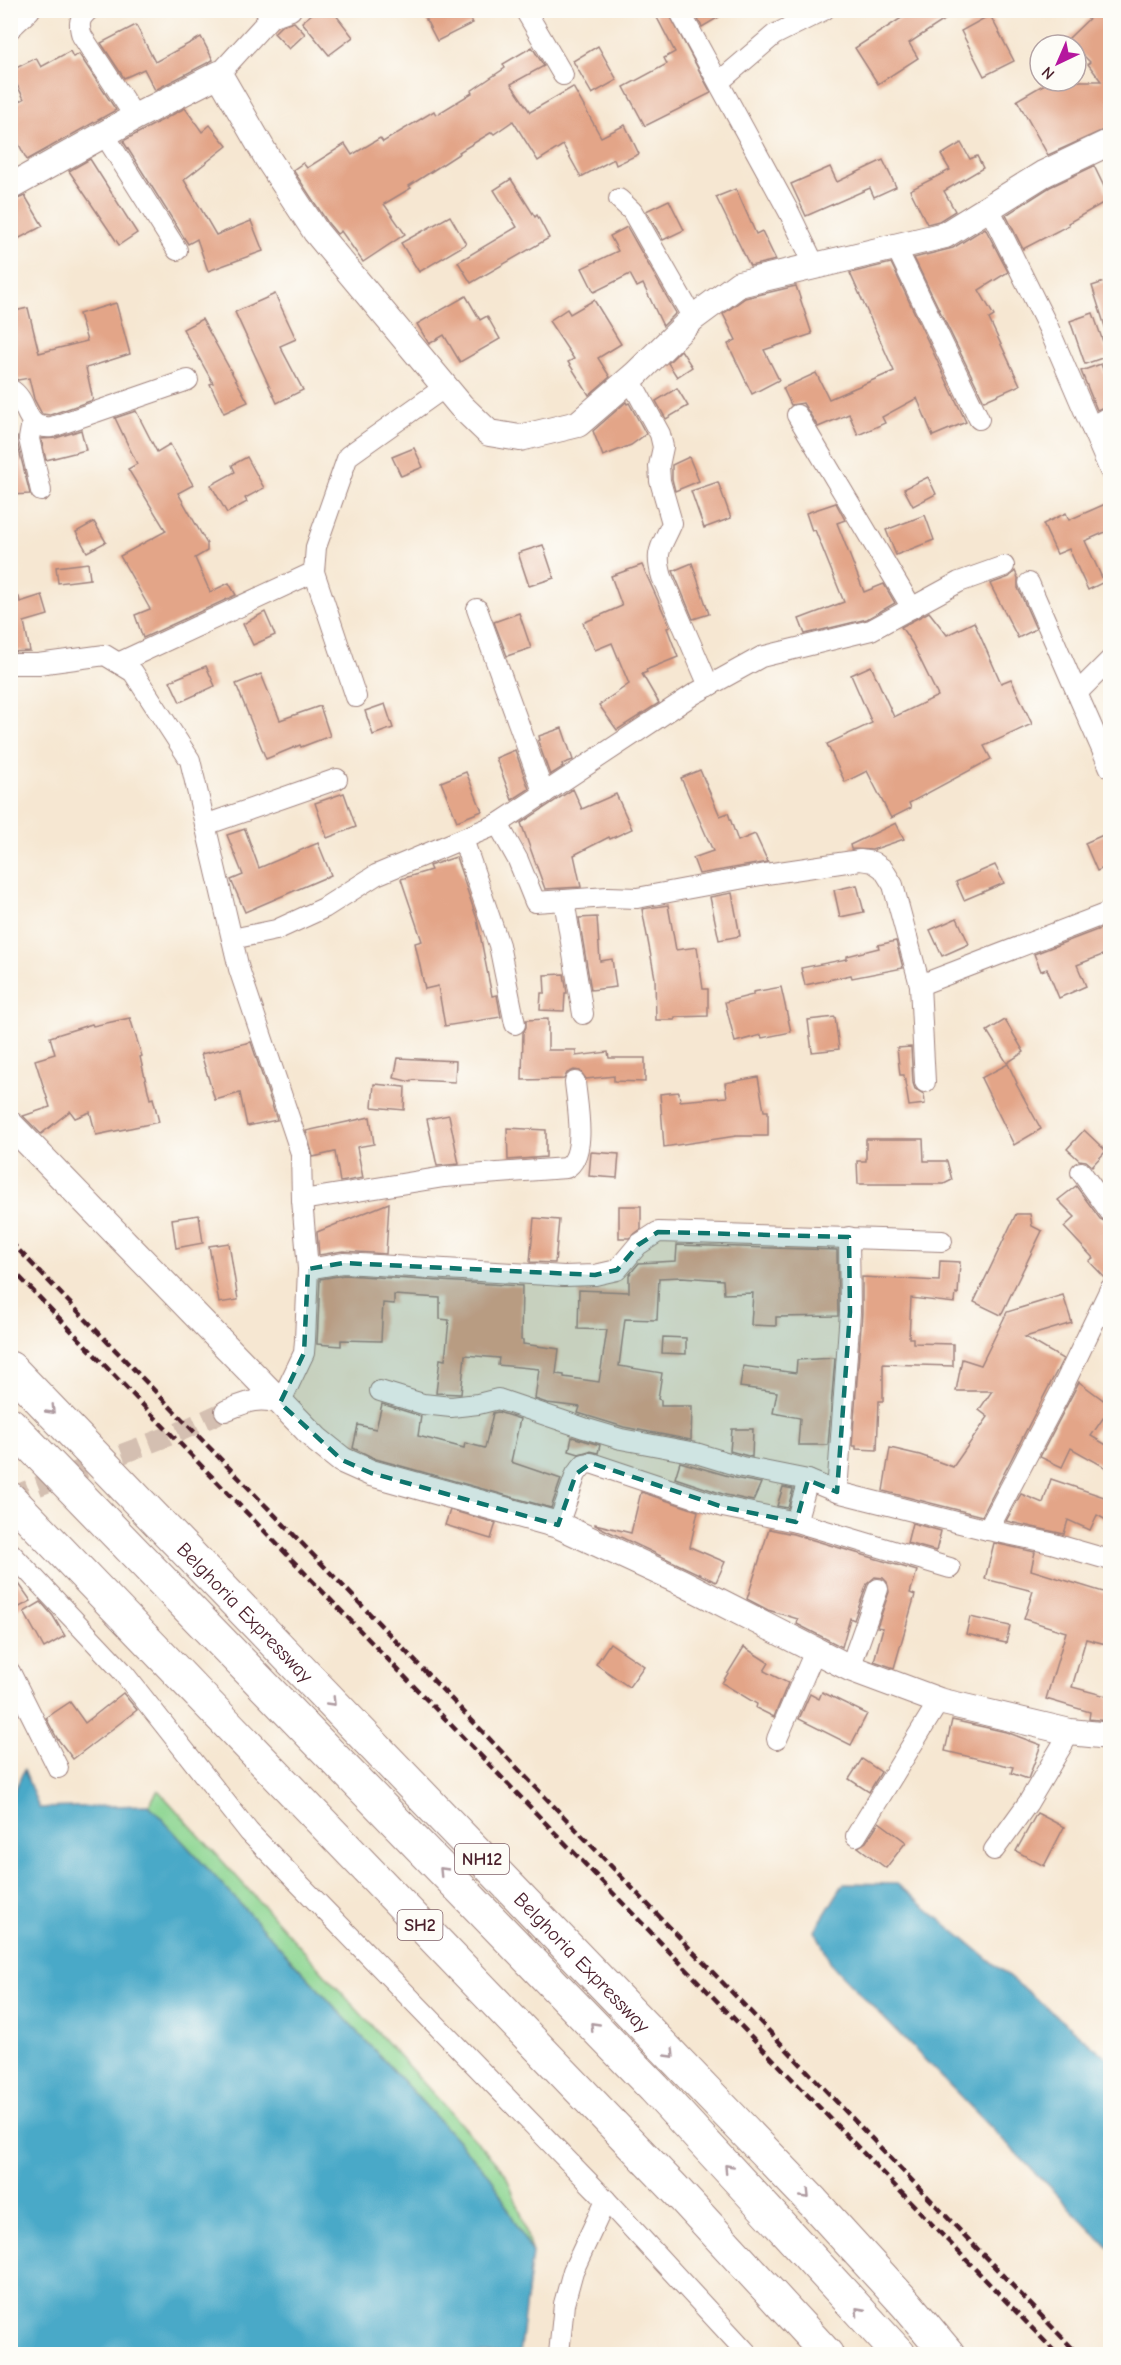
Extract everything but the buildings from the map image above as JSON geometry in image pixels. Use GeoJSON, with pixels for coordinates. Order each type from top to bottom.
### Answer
{"type":"FeatureCollection","features":[{"type":"Feature","properties":{"kind":"highway","name":"Belghoria Expressway"},"geometry":{"type":"LineString","coordinates":[[10,1368],[813,2202],[907,2305],[948,2355]]}},
{"type":"Feature","properties":{"kind":"highway","name":"Belghoria Expressway"},"geometry":{"type":"LineString","coordinates":[[10,1424],[654,2088],[899,2355]]}},
{"type":"Feature","properties":{"kind":"main road","name":"SH2"},"geometry":{"type":"LineString","coordinates":[[10,1498],[674,2188],[827,2355]]}},
{"type":"Feature","properties":{"kind":"street"},"geometry":{"type":"LineString","coordinates":[[10,28],[30,10]]}},
{"type":"Feature","properties":{"kind":"street"},"geometry":{"type":"LineString","coordinates":[[89,10],[80,19],[79,27],[82,36],[135,117]]}},
{"type":"Feature","properties":{"kind":"street"},"geometry":{"type":"LineString","coordinates":[[10,187],[135,117],[219,74],[268,14],[291,10]]}},
{"type":"Feature","properties":{"kind":"street"},"geometry":{"type":"LineString","coordinates":[[525,10],[563,75]]}},
{"type":"Feature","properties":{"kind":"street"},"geometry":{"type":"LineString","coordinates":[[679,10],[789,212],[815,266]]}},
{"type":"Feature","properties":{"kind":"street"},"geometry":{"type":"LineString","coordinates":[[719,82],[774,35],[824,10]]}},
{"type":"Feature","properties":{"kind":"street"},"geometry":{"type":"LineString","coordinates":[[219,74],[268,159],[316,232],[461,406],[489,434],[520,438],[578,424],[630,379],[693,318],[739,284],[945,235],[1043,174],[1110,142]]}},
{"type":"Feature","properties":{"kind":"street"},"geometry":{"type":"LineString","coordinates":[[104,134],[177,250]]}},
{"type":"Feature","properties":{"kind":"street"},"geometry":{"type":"LineString","coordinates":[[619,199],[632,211],[693,318]]}},
{"type":"Feature","properties":{"kind":"street"},"geometry":{"type":"LineString","coordinates":[[989,208],[1048,327],[1110,471]]}},
{"type":"Feature","properties":{"kind":"street"},"geometry":{"type":"LineString","coordinates":[[896,247],[979,419]]}},
{"type":"Feature","properties":{"kind":"street"},"geometry":{"type":"LineString","coordinates":[[630,379],[660,434],[663,447],[659,472],[672,523],[658,553],[658,564],[709,686]]}},
{"type":"Feature","properties":{"kind":"street"},"geometry":{"type":"LineString","coordinates":[[10,389],[18,395],[32,422],[38,427],[52,427],[188,380]]}},
{"type":"Feature","properties":{"kind":"street"},"geometry":{"type":"LineString","coordinates":[[356,697],[314,572],[316,547],[348,456],[445,387]]}},
{"type":"Feature","properties":{"kind":"street"},"geometry":{"type":"LineString","coordinates":[[797,415],[912,608]]}},
{"type":"Feature","properties":{"kind":"street"},"geometry":{"type":"LineString","coordinates":[[1091,427],[1110,416]]}},
{"type":"Feature","properties":{"kind":"street"},"geometry":{"type":"LineString","coordinates":[[32,422],[29,439],[41,491]]}},
{"type":"Feature","properties":{"kind":"street"},"geometry":{"type":"LineString","coordinates":[[232,939],[276,930],[324,908],[376,875],[498,824],[709,686],[761,657],[871,630],[960,582],[1004,566]]}},
{"type":"Feature","properties":{"kind":"street"},"geometry":{"type":"LineString","coordinates":[[118,663],[314,572]]}},
{"type":"Feature","properties":{"kind":"street"},"geometry":{"type":"LineString","coordinates":[[1029,584],[1110,768]]}},
{"type":"Feature","properties":{"kind":"street"},"geometry":{"type":"LineString","coordinates":[[477,609],[544,794]]}},
{"type":"Feature","properties":{"kind":"street"},"geometry":{"type":"LineString","coordinates":[[10,664],[38,664],[105,655],[133,672],[190,759],[239,969],[301,1154],[308,1269],[304,1353],[280,1403]]}},
{"type":"Feature","properties":{"kind":"street"},"geometry":{"type":"LineString","coordinates":[[1077,693],[1110,660]]}},
{"type":"Feature","properties":{"kind":"street"},"geometry":{"type":"LineString","coordinates":[[205,825],[337,778]]}},
{"type":"Feature","properties":{"kind":"street"},"geometry":{"type":"LineString","coordinates":[[498,824],[518,860],[535,902],[608,897],[637,898],[766,874],[861,860],[873,862],[883,869],[893,885],[920,985],[925,1082]]}},
{"type":"Feature","properties":{"kind":"street"},"geometry":{"type":"LineString","coordinates":[[463,839],[499,945],[515,1024]]}},
{"type":"Feature","properties":{"kind":"street"},"geometry":{"type":"LineString","coordinates":[[564,900],[583,1014]]}},
{"type":"Feature","properties":{"kind":"street"},"geometry":{"type":"LineString","coordinates":[[920,985],[1110,912]]}},
{"type":"Feature","properties":{"kind":"street"},"geometry":{"type":"LineString","coordinates":[[302,1200],[444,1177],[566,1168],[573,1164],[578,1150],[579,1127],[575,1082]]}},
{"type":"Feature","properties":{"kind":"street"},"geometry":{"type":"LineString","coordinates":[[10,1124],[280,1403],[317,1440],[342,1460],[370,1473],[558,1526],[681,1582],[850,1668],[939,1701],[1070,1732],[1110,1736]]}},
{"type":"Feature","properties":{"kind":"street"},"geometry":{"type":"LineString","coordinates":[[1081,1172],[1110,1212]]}},
{"type":"Feature","properties":{"kind":"street"},"geometry":{"type":"LineString","coordinates":[[308,1269],[343,1263],[564,1276],[595,1275],[617,1270],[638,1245],[658,1233],[942,1241]]}},
{"type":"Feature","properties":{"kind":"street"},"geometry":{"type":"LineString","coordinates":[[837,1492],[850,1312],[849,1237]]}},
{"type":"Feature","properties":{"kind":"street"},"geometry":{"type":"LineString","coordinates":[[988,1530],[1059,1395],[1110,1290]]}},
{"type":"Feature","properties":{"kind":"street"},"geometry":{"type":"LineString","coordinates":[[380,1391],[423,1404],[451,1407],[498,1399],[621,1438],[696,1453],[742,1467],[808,1480],[837,1492],[988,1530],[1051,1543],[1110,1560]]}},
{"type":"Feature","properties":{"kind":"street"},"geometry":{"type":"LineString","coordinates":[[225,1411],[251,1400],[264,1399],[280,1403]]}},
{"type":"Feature","properties":{"kind":"street"},"geometry":{"type":"LineString","coordinates":[[558,1526],[576,1474],[584,1464],[591,1463],[723,1507],[796,1522],[950,1568]]}},
{"type":"Feature","properties":{"kind":"street"},"geometry":{"type":"LineString","coordinates":[[796,1522],[808,1480]]}},
{"type":"Feature","properties":{"kind":"street"},"geometry":{"type":"LineString","coordinates":[[10,1552],[121,1670],[249,1832],[606,2200],[748,2355]]}},
{"type":"Feature","properties":{"kind":"street"},"geometry":{"type":"LineString","coordinates":[[850,1668],[878,1589]]}},
{"type":"Feature","properties":{"kind":"street"},"geometry":{"type":"LineString","coordinates":[[777,1739],[815,1651]]}},
{"type":"Feature","properties":{"kind":"street"},"geometry":{"type":"LineString","coordinates":[[10,1672],[58,1768]]}},
{"type":"Feature","properties":{"kind":"street"},"geometry":{"type":"LineString","coordinates":[[856,1836],[939,1701]]}},
{"type":"Feature","properties":{"kind":"street"},"geometry":{"type":"LineString","coordinates":[[994,1850],[1028,1803],[1070,1732]]}},
{"type":"Feature","properties":{"kind":"street"},"geometry":{"type":"LineString","coordinates":[[559,2355],[564,2304],[573,2271],[606,2200]]}},
{"type":"Feature","properties":{"kind":"highlighted area"},"geometry":{"type":"Polygon","coordinates":[[[658,1232],[849,1237],[850,1312],[837,1492],[808,1480],[796,1522],[723,1507],[591,1463],[576,1474],[558,1525],[371,1473],[342,1460],[280,1403],[304,1353],[308,1269],[343,1263],[595,1275],[617,1270],[638,1245],[658,1232]]]}},
{"type":"Feature","properties":{"kind":"green space"},"geometry":{"type":"Polygon","coordinates":[[[158,1790],[505,2173],[522,2216],[532,2254],[491,2177],[149,1805],[158,1790]]]}},
{"type":"Feature","properties":{"kind":"water"},"geometry":{"type":"Polygon","coordinates":[[[24,1770],[39,1808],[149,1805],[491,2177],[532,2254],[519,2354],[11,2354],[10,1801],[24,1770]]]}},
{"type":"Feature","properties":{"kind":"water"},"geometry":{"type":"Polygon","coordinates":[[[844,1883],[897,1884],[1110,2060],[1110,2249],[832,1965],[815,1930],[844,1883]]]}},
{"type":"Feature","properties":{"kind":"tunnel"},"geometry":{"type":"LineString","coordinates":[[10,1497],[179,1432],[225,1411]]}},
{"type":"Feature","properties":{"kind":"railway"},"geometry":{"type":"LineString","coordinates":[[10,1241],[1078,2354]]}},
{"type":"Feature","properties":{"kind":"railway"},"geometry":{"type":"LineString","coordinates":[[10,1267],[1057,2354]]}}]}
